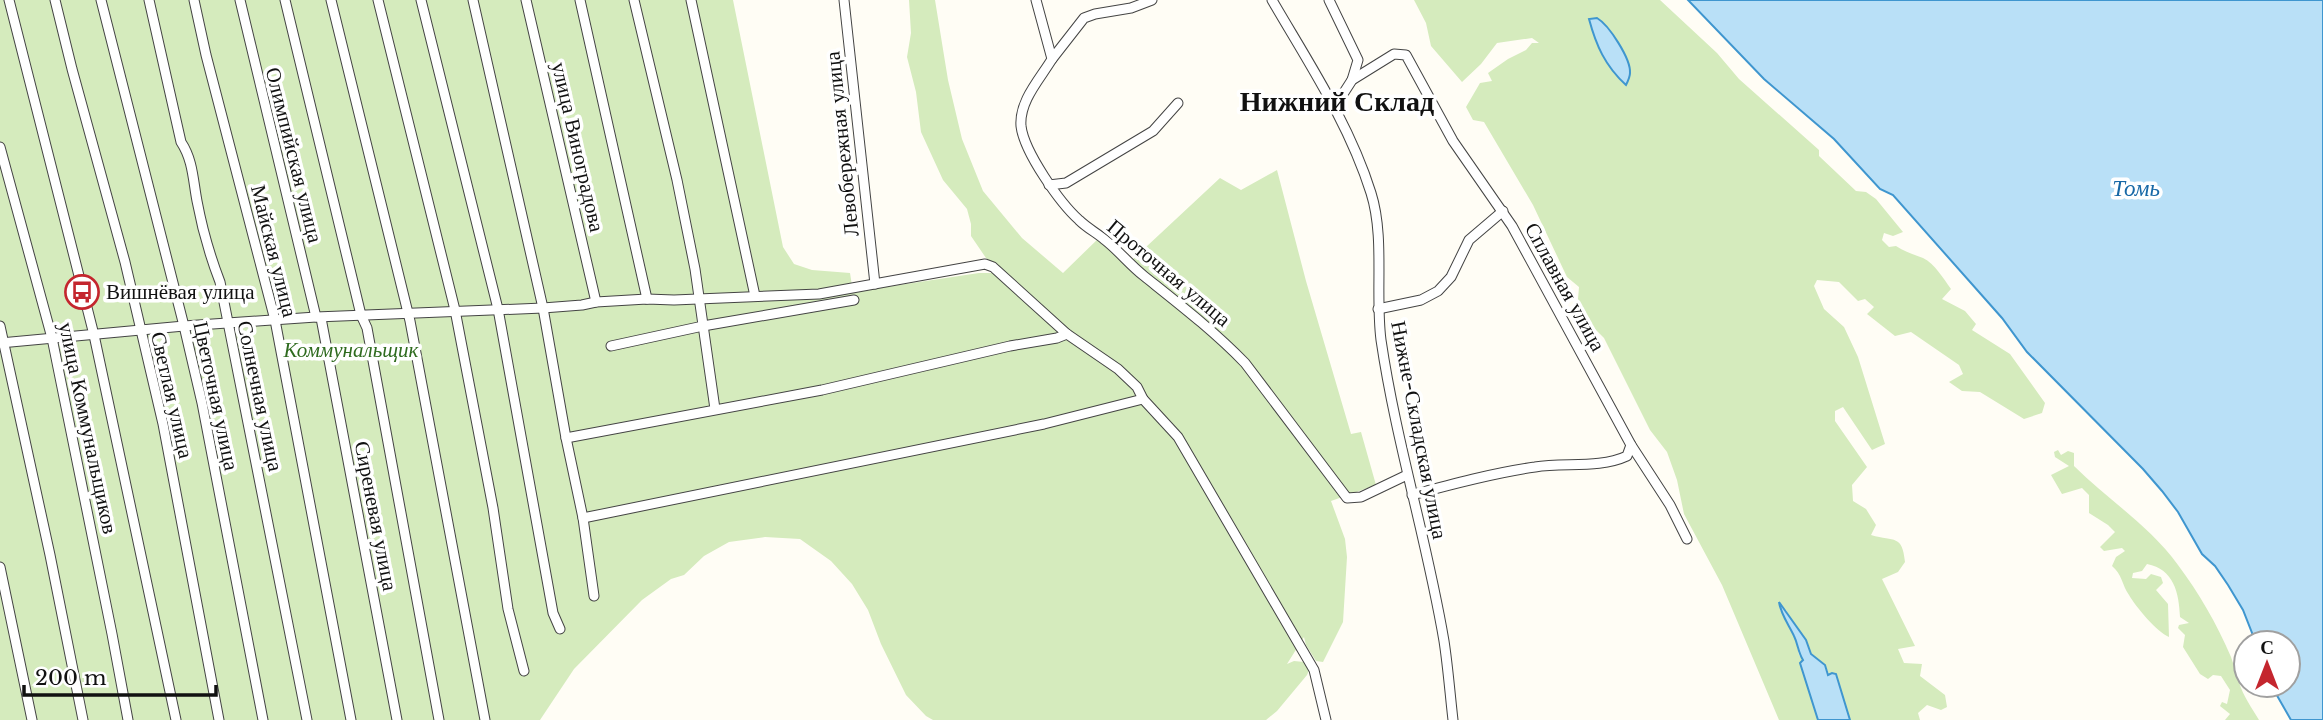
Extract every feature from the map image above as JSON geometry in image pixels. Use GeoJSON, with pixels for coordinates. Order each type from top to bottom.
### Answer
{"type":"FeatureCollection","features":[{"type":"Feature","properties":{"kind":"street"},"geometry":{"type":"LineString","coordinates":[[9,0],[94,335],[176,720]]}},
{"type":"Feature","properties":{"kind":"street","name":"Светлая улица"},"geometry":{"type":"LineString","coordinates":[[55,0],[125,262],[139,331],[163,424],[219,720]]}},
{"type":"Feature","properties":{"kind":"street","name":"Цветочная улица"},"geometry":{"type":"LineString","coordinates":[[101,0],[202,403],[263,720]]}},
{"type":"Feature","properties":{"kind":"street","name":"Солнечная улица"},"geometry":{"type":"LineString","coordinates":[[149,0],[181,142],[187,151],[197,201],[220,282],[307,720]]}},
{"type":"Feature","properties":{"kind":"street","name":"Майская улица"},"geometry":{"type":"LineString","coordinates":[[194,0],[275,320],[351,720]]}},
{"type":"Feature","properties":{"kind":"street","name":"Олимпийская улица"},"geometry":{"type":"LineString","coordinates":[[240,0],[319,317]]}},
{"type":"Feature","properties":{"kind":"street"},"geometry":{"type":"LineString","coordinates":[[285,0],[361,315],[367,328],[439,720]]}},
{"type":"Feature","properties":{"kind":"street"},"geometry":{"type":"LineString","coordinates":[[331,0],[407,313],[457,562],[485,720]]}},
{"type":"Feature","properties":{"kind":"street"},"geometry":{"type":"LineString","coordinates":[[378,0],[455,310],[493,508],[508,609],[524,671]]}},
{"type":"Feature","properties":{"kind":"street"},"geometry":{"type":"LineString","coordinates":[[421,0],[498,309],[552,613],[560,629]]}},
{"type":"Feature","properties":{"kind":"street"},"geometry":{"type":"LineString","coordinates":[[473,0],[543,307],[583,518],[594,596]]}},
{"type":"Feature","properties":{"kind":"street","name":"улица Виноградова"},"geometry":{"type":"LineString","coordinates":[[526,0],[596,302]]}},
{"type":"Feature","properties":{"kind":"street"},"geometry":{"type":"LineString","coordinates":[[580,0],[647,299]]}},
{"type":"Feature","properties":{"kind":"street"},"geometry":{"type":"LineString","coordinates":[[634,0],[677,180],[699,299],[715,409]]}},
{"type":"Feature","properties":{"kind":"street"},"geometry":{"type":"LineString","coordinates":[[691,0],[755,296]]}},
{"type":"Feature","properties":{"kind":"street","name":"Левобережная улица"},"geometry":{"type":"LineString","coordinates":[[844,0],[875,284]]}},
{"type":"Feature","properties":{"kind":"street"},"geometry":{"type":"LineString","coordinates":[[1036,0],[1052,59]]}},
{"type":"Feature","properties":{"kind":"street","name":"Проточная улица"},"geometry":{"type":"LineString","coordinates":[[1152,0],[1132,8],[1084,18],[1033,86],[1024,107],[1021,126],[1030,151],[1049,185],[1080,221],[1142,275],[1181,304],[1245,363],[1347,498],[1361,497],[1407,475]]}},
{"type":"Feature","properties":{"kind":"street","name":"Нижне-Складская улица"},"geometry":{"type":"LineString","coordinates":[[1272,0],[1355,146],[1372,195],[1378,234],[1378,309],[1382,342],[1407,475],[1443,638],[1453,720]]}},
{"type":"Feature","properties":{"kind":"street"},"geometry":{"type":"LineString","coordinates":[[1329,0],[1358,60],[1337,111]]}},
{"type":"Feature","properties":{"kind":"street","name":"Сплавная улица"},"geometry":{"type":"LineString","coordinates":[[1352,80],[1394,54],[1406,55],[1453,141],[1503,211],[1631,445],[1670,505],[1687,538]]}},
{"type":"Feature","properties":{"kind":"street"},"geometry":{"type":"LineString","coordinates":[[1049,185],[1066,183],[1153,131],[1178,103]]}},
{"type":"Feature","properties":{"kind":"street","name":"улица Коммунальщиков"},"geometry":{"type":"LineString","coordinates":[[0,147],[52,338],[128,720]]}},
{"type":"Feature","properties":{"kind":"street"},"geometry":{"type":"LineString","coordinates":[[1378,309],[1421,300],[1438,291],[1451,277],[1469,240],[1503,211]]}},
{"type":"Feature","properties":{"kind":"street"},"geometry":{"type":"LineString","coordinates":[[2,343],[319,317],[582,305],[647,299],[819,294],[985,264],[993,267],[1067,334],[1118,369],[1137,387],[1143,399],[1158,413],[1184,446],[1307,657],[1318,683],[1326,720]]}},
{"type":"Feature","properties":{"kind":"street"},"geometry":{"type":"LineString","coordinates":[[611,346],[703,326],[854,300]]}},
{"type":"Feature","properties":{"kind":"street","name":"Сиреневая улица"},"geometry":{"type":"LineString","coordinates":[[319,317],[397,720]]}},
{"type":"Feature","properties":{"kind":"street"},"geometry":{"type":"LineString","coordinates":[[0,326],[83,720]]}},
{"type":"Feature","properties":{"kind":"street"},"geometry":{"type":"LineString","coordinates":[[566,438],[822,390],[1067,334]]}},
{"type":"Feature","properties":{"kind":"street"},"geometry":{"type":"LineString","coordinates":[[583,518],[1031,427],[1143,399]]}},
{"type":"Feature","properties":{"kind":"street"},"geometry":{"type":"LineString","coordinates":[[1412,495],[1518,469],[1607,462],[1627,456],[1631,445]]}},
{"type":"Feature","properties":{"kind":"street"},"geometry":{"type":"LineString","coordinates":[[0,567],[32,720]]}},
{"type":"Feature","properties":{"kind":"green space","name":"Коммунальщик"},"geometry":{"type":"Polygon","coordinates":[[[0,0],[733,0],[783,247],[794,264],[812,270],[850,273],[853,292],[993,273],[998,267],[986,258],[971,236],[967,209],[943,180],[921,132],[916,92],[907,57],[911,33],[909,0],[935,0],[948,80],[962,139],[983,191],[1022,238],[1063,273],[1102,235],[1131,261],[1220,178],[1241,190],[1277,170],[1351,434],[1361,432],[1376,485],[1331,501],[1345,539],[1347,557],[1343,622],[1323,662],[1316,661],[1304,637],[1287,664],[1294,661],[1304,662],[1310,668],[1307,675],[1266,720],[933,720],[906,695],[868,610],[852,584],[831,561],[800,539],[765,537],[729,542],[704,556],[684,575],[671,579],[642,600],[574,669],[540,720],[0,720],[0,0]]]}},
{"type":"Feature","properties":{"kind":"green space"},"geometry":{"type":"Polygon","coordinates":[[[1414,0],[1660,0],[1717,53],[1739,79],[1819,150],[1819,156],[1856,191],[1866,192],[1876,199],[1903,232],[1893,236],[1884,233],[1882,240],[1889,247],[1896,246],[1931,264],[1951,289],[1942,299],[1965,311],[1976,324],[1972,330],[2010,354],[2045,403],[2042,413],[2024,419],[1980,392],[1962,391],[1949,382],[1963,374],[1959,365],[1911,332],[1895,336],[1867,314],[1874,307],[1865,299],[1858,301],[1839,282],[1817,280],[1814,286],[1824,309],[1844,327],[1858,357],[1885,444],[1872,450],[1843,407],[1835,411],[1835,421],[1867,467],[1852,485],[1853,501],[1866,509],[1876,525],[1871,535],[1896,541],[1904,553],[1905,562],[1898,572],[1882,579],[1915,646],[1898,649],[1904,663],[1922,664],[1920,676],[1945,695],[1947,707],[1941,710],[1927,705],[1918,713],[1920,720],[1850,720],[1825,665],[1811,654],[1806,640],[1786,610],[1780,610],[1795,636],[1799,655],[1803,660],[1800,663],[1818,720],[1779,720],[1722,585],[1684,514],[1677,480],[1667,452],[1650,430],[1604,338],[1584,318],[1578,299],[1579,287],[1567,277],[1533,205],[1484,122],[1473,120],[1466,107],[1480,83],[1492,81],[1488,73],[1526,50],[1532,43],[1539,43],[1532,38],[1497,43],[1481,64],[1462,82],[1431,46],[1426,23],[1414,0]]]}},
{"type":"Feature","properties":{"kind":"green space"},"geometry":{"type":"Polygon","coordinates":[[[2058,450],[2061,455],[2068,451],[2074,453],[2074,466],[2154,537],[2178,565],[2214,621],[2231,657],[2232,699],[2247,699],[2259,720],[2225,720],[2230,714],[2220,706],[2222,702],[2227,704],[2230,690],[2221,676],[2213,675],[2208,679],[2200,674],[2183,647],[2185,635],[2178,628],[2179,625],[2189,623],[2180,617],[2176,591],[2163,571],[2147,564],[2142,571],[2133,573],[2132,578],[2146,579],[2151,574],[2161,577],[2163,583],[2156,590],[2168,604],[2169,637],[2153,625],[2137,606],[2112,566],[2116,557],[2125,551],[2122,548],[2104,551],[2100,547],[2115,532],[2089,513],[2089,495],[2082,488],[2062,494],[2051,475],[2069,466],[2055,457],[2054,452],[2058,450]]]}},
{"type":"Feature","properties":{"kind":"water","name":"Томь"},"geometry":{"type":"Polygon","coordinates":[[[1688,0],[2323,0],[2323,720],[2291,720],[2279,699],[2302,699],[2302,629],[2250,629],[2228,585],[2215,566],[2202,554],[2178,512],[2143,469],[2027,352],[2002,318],[1893,195],[1880,189],[1834,139],[1764,79],[1688,0]]]}},
{"type":"Feature","properties":{"kind":"water"},"geometry":{"type":"Polygon","coordinates":[[[1597,18],[1613,35],[1627,59],[1630,73],[1626,85],[1612,70],[1598,46],[1589,19],[1597,18]]]}},
{"type":"Feature","properties":{"kind":"water"},"geometry":{"type":"Polygon","coordinates":[[[1779,602],[1806,640],[1811,654],[1825,665],[1828,675],[1836,674],[1850,720],[1818,720],[1800,663],[1803,660],[1779,602]]]}},
{"type":"Feature","properties":{"kind":"place","name":"Вишнёвая улица"},"geometry":{"type":"Point","coordinates":[82,292]}},
{"type":"Feature","properties":{"kind":"district","name":"Нижний Склад"},"geometry":{"type":"Point","coordinates":[1337,101]}}]}
